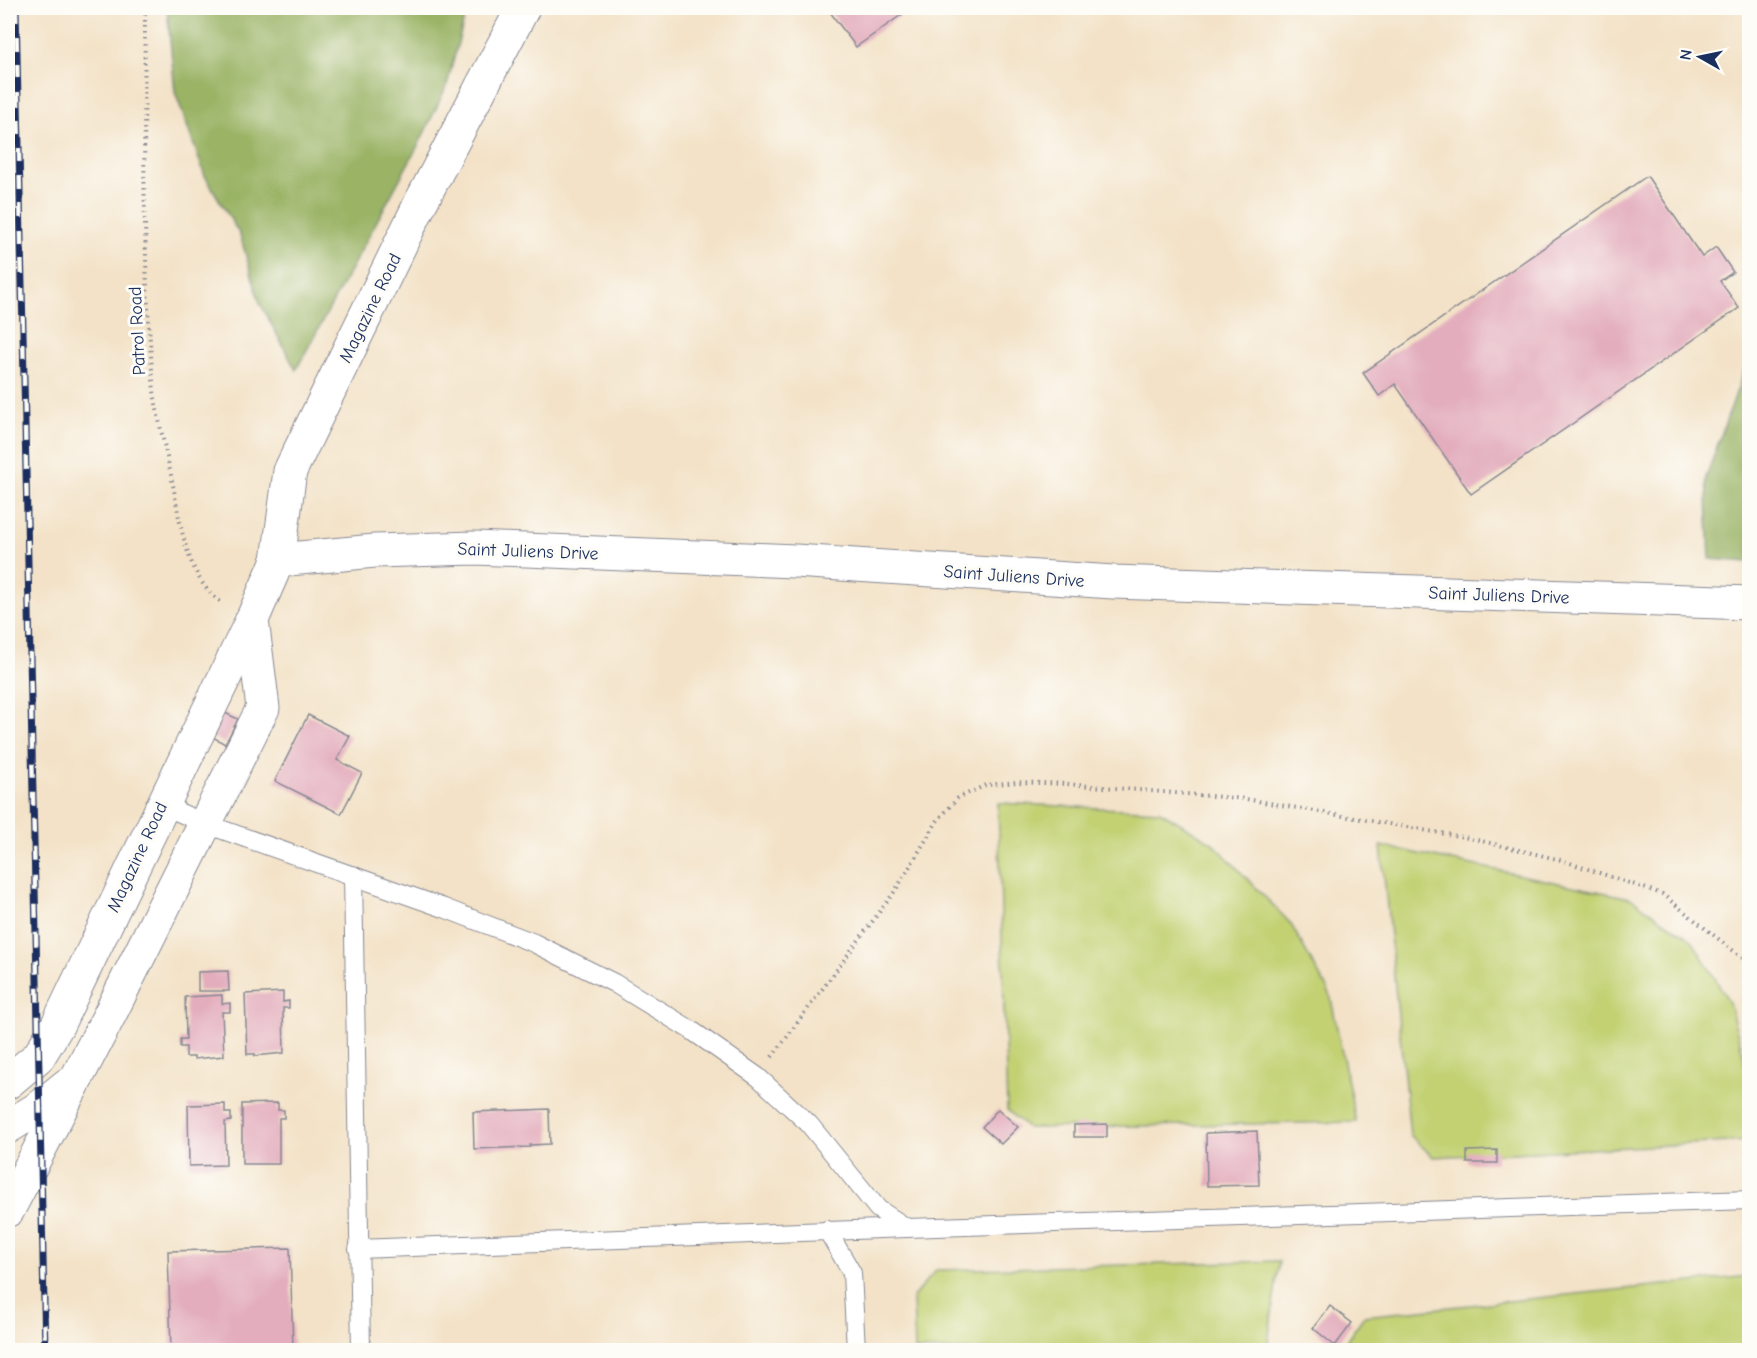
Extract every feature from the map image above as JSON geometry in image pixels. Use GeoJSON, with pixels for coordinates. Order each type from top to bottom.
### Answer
{"type":"FeatureCollection","features":[{"type":"Feature","properties":{"kind":"street","name":"Magazine Road"},"geometry":{"type":"LineString","coordinates":[[8,1082],[39,1056],[57,1026],[252,620],[278,560],[290,471],[421,202],[523,8]]}},
{"type":"Feature","properties":{"kind":"street","name":"Saint Juliens Drive"},"geometry":{"type":"LineString","coordinates":[[278,560],[375,550],[475,548],[795,561],[1113,582],[1749,603]]}},
{"type":"Feature","properties":{"kind":"street"},"geometry":{"type":"LineString","coordinates":[[8,1210],[263,708],[252,620]]}},
{"type":"Feature","properties":{"kind":"street"},"geometry":{"type":"LineString","coordinates":[[8,1127],[40,1107],[76,1077]]}},
{"type":"Feature","properties":{"kind":"lane"},"geometry":{"type":"LineString","coordinates":[[162,805],[206,824],[444,908],[544,948],[643,1000],[691,1029],[758,1077],[809,1124],[878,1209],[907,1228]]}},
{"type":"Feature","properties":{"kind":"lane"},"geometry":{"type":"LineString","coordinates":[[353,875],[361,1350]]}},
{"type":"Feature","properties":{"kind":"lane"},"geometry":{"type":"LineString","coordinates":[[358,1249],[827,1230],[1749,1200]]}},
{"type":"Feature","properties":{"kind":"lane"},"geometry":{"type":"LineString","coordinates":[[827,1230],[852,1273],[856,1350]]}},
{"type":"Feature","properties":{"kind":"path","name":"Patrol Road"},"geometry":{"type":"LineString","coordinates":[[145,8],[144,216],[155,393],[178,508],[194,566],[211,596],[252,620]]}},
{"type":"Feature","properties":{"kind":"path"},"geometry":{"type":"LineString","coordinates":[[758,1077],[895,891],[938,820],[958,798],[986,785],[1017,782],[1067,784],[1246,800],[1480,840],[1561,860],[1662,894],[1749,964]]}},
{"type":"Feature","properties":{"kind":"green space"},"geometry":{"type":"Polygon","coordinates":[[[167,8],[467,8],[447,85],[421,140],[296,370],[260,303],[240,235],[205,176],[175,92],[167,8]]]}},
{"type":"Feature","properties":{"kind":"green space"},"geometry":{"type":"Polygon","coordinates":[[[1749,357],[1749,562],[1710,559],[1706,477],[1749,357]]]}},
{"type":"Feature","properties":{"kind":"green space"},"geometry":{"type":"Polygon","coordinates":[[[998,803],[1160,811],[1213,843],[1290,923],[1330,994],[1356,1122],[1028,1128],[1007,1110],[998,803]]]}},
{"type":"Feature","properties":{"kind":"green space"},"geometry":{"type":"Polygon","coordinates":[[[1381,846],[1630,898],[1692,940],[1728,1000],[1749,1084],[1749,1141],[1433,1157],[1410,1135],[1381,846]]]}},
{"type":"Feature","properties":{"kind":"green space"},"geometry":{"type":"Polygon","coordinates":[[[1279,1261],[1267,1350],[915,1350],[913,1297],[936,1270],[1279,1261]]]}},
{"type":"Feature","properties":{"kind":"green space"},"geometry":{"type":"Polygon","coordinates":[[[1749,1276],[1749,1350],[1340,1350],[1364,1316],[1749,1276]]]}},
{"type":"Feature","properties":{"kind":"building"},"geometry":{"type":"Polygon","coordinates":[[[827,8],[911,8],[856,47],[827,8]]]}},
{"type":"Feature","properties":{"kind":"building"},"geometry":{"type":"Polygon","coordinates":[[[1647,176],[1702,257],[1716,247],[1733,272],[1720,281],[1739,308],[1471,494],[1395,384],[1379,396],[1363,373],[1647,176]]]}},
{"type":"Feature","properties":{"kind":"building"},"geometry":{"type":"Polygon","coordinates":[[[223,712],[238,719],[225,744],[211,736],[223,712]]]}},
{"type":"Feature","properties":{"kind":"building"},"geometry":{"type":"Polygon","coordinates":[[[308,715],[350,736],[337,760],[362,773],[341,814],[275,781],[308,715]]]}},
{"type":"Feature","properties":{"kind":"building"},"geometry":{"type":"Polygon","coordinates":[[[228,971],[229,991],[198,991],[198,972],[228,971]]]}},
{"type":"Feature","properties":{"kind":"building"},"geometry":{"type":"Polygon","coordinates":[[[283,992],[283,1002],[289,1001],[289,1008],[283,1008],[284,1053],[255,1056],[255,1054],[247,1054],[245,994],[283,992]]]}},
{"type":"Feature","properties":{"kind":"building"},"geometry":{"type":"Polygon","coordinates":[[[222,995],[222,1004],[230,1003],[230,1012],[222,1012],[224,1056],[194,1059],[194,1057],[186,1057],[186,1047],[180,1047],[180,1039],[186,1039],[185,997],[222,995]]]}},
{"type":"Feature","properties":{"kind":"building"},"geometry":{"type":"Polygon","coordinates":[[[278,1103],[278,1110],[284,1110],[284,1118],[279,1118],[279,1164],[242,1164],[242,1104],[278,1103]]]}},
{"type":"Feature","properties":{"kind":"building"},"geometry":{"type":"Polygon","coordinates":[[[225,1104],[225,1113],[231,1113],[231,1121],[225,1122],[226,1165],[189,1166],[188,1105],[225,1104]]]}},
{"type":"Feature","properties":{"kind":"building"},"geometry":{"type":"Polygon","coordinates":[[[549,1109],[550,1144],[474,1149],[473,1112],[549,1109]]]}},
{"type":"Feature","properties":{"kind":"building"},"geometry":{"type":"Polygon","coordinates":[[[998,1109],[1018,1127],[1001,1144],[982,1127],[998,1109]]]}},
{"type":"Feature","properties":{"kind":"building"},"geometry":{"type":"Polygon","coordinates":[[[1107,1124],[1107,1137],[1074,1137],[1074,1125],[1107,1124]]]}},
{"type":"Feature","properties":{"kind":"building"},"geometry":{"type":"Polygon","coordinates":[[[1257,1131],[1259,1185],[1207,1186],[1206,1133],[1257,1131]]]}},
{"type":"Feature","properties":{"kind":"building"},"geometry":{"type":"Polygon","coordinates":[[[1497,1150],[1497,1163],[1467,1163],[1467,1151],[1497,1150]]]}},
{"type":"Feature","properties":{"kind":"building"},"geometry":{"type":"Polygon","coordinates":[[[290,1248],[293,1350],[171,1350],[168,1251],[290,1248]]]}},
{"type":"Feature","properties":{"kind":"building"},"geometry":{"type":"Polygon","coordinates":[[[1330,1306],[1352,1323],[1335,1346],[1313,1328],[1330,1306]]]}},
{"type":"Feature","properties":{"kind":"railway"},"geometry":{"type":"LineString","coordinates":[[16,8],[45,1350]]}}]}
